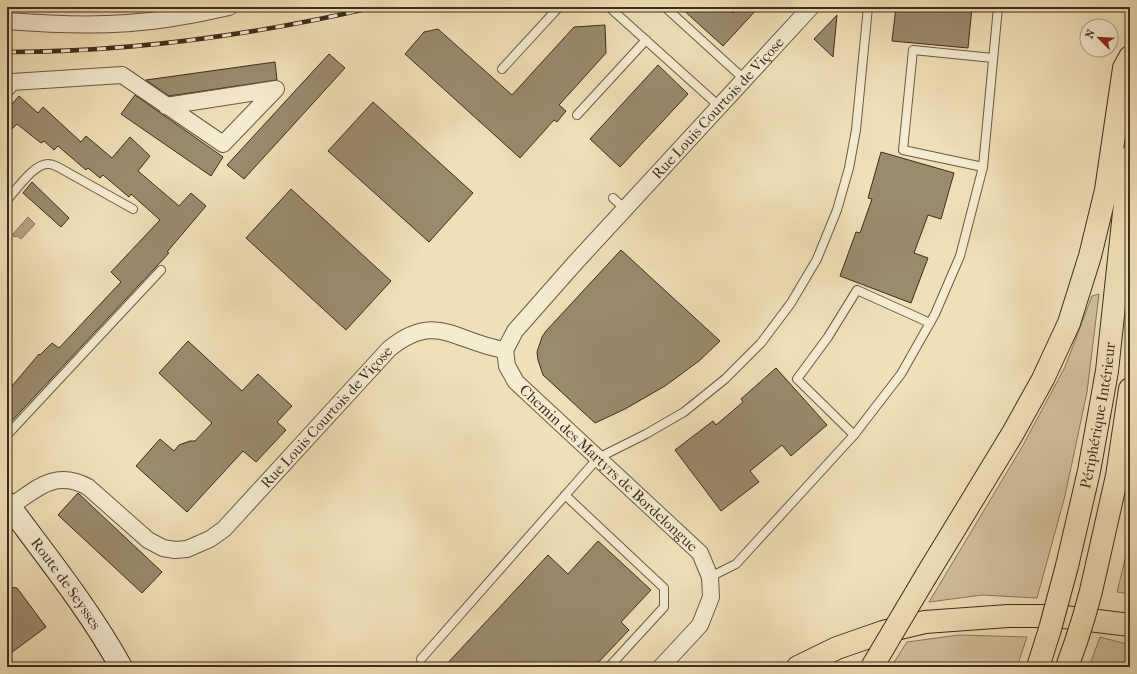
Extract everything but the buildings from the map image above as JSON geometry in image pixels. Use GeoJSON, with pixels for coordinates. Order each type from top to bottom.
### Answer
{"type":"FeatureCollection","features":[{"type":"Feature","properties":{"kind":"highway"},"geometry":{"type":"LineString","coordinates":[[872,667],[1013,433],[1043,379],[1068,323],[1090,256],[1106,190],[1124,68],[1130,57]]}},
{"type":"Feature","properties":{"kind":"highway","name":"Périphérique Intérieur"},"geometry":{"type":"LineString","coordinates":[[1038,667],[1067,566],[1089,471],[1107,371],[1130,157]]}},
{"type":"Feature","properties":{"kind":"highway"},"geometry":{"type":"LineString","coordinates":[[1067,667],[1089,602],[1117,476],[1130,389]]}},
{"type":"Feature","properties":{"kind":"highway"},"geometry":{"type":"LineString","coordinates":[[798,667],[837,648],[883,632],[925,622],[1008,616],[1056,616],[1130,625]]}},
{"type":"Feature","properties":{"kind":"main road","name":"Route de Seysses"},"geometry":{"type":"LineString","coordinates":[[9,505],[79,600],[112,650],[121,667]]}},
{"type":"Feature","properties":{"kind":"street"},"geometry":{"type":"LineString","coordinates":[[7,21],[66,24],[128,23],[165,19],[229,7]]}},
{"type":"Feature","properties":{"kind":"street","name":"Rue Louis Courtois de Viçose"},"geometry":{"type":"LineString","coordinates":[[9,505],[43,484],[54,480],[67,480],[78,482],[88,487],[148,540],[162,548],[175,550],[187,549],[210,539],[224,529],[389,349],[401,339],[414,333],[430,330],[443,330],[490,347],[506,350],[515,331],[575,263],[811,7]]}},
{"type":"Feature","properties":{"kind":"street"},"geometry":{"type":"LineString","coordinates":[[7,88],[12,82],[122,74],[166,106],[223,144],[276,89],[166,106]]}},
{"type":"Feature","properties":{"kind":"street","name":"Chemin des Martyrs de Bordelongue"},"geometry":{"type":"LineString","coordinates":[[506,350],[507,366],[516,382],[700,553],[710,577],[711,597],[700,625],[661,667]]}},
{"type":"Feature","properties":{"kind":"lane"},"geometry":{"type":"LineString","coordinates":[[502,69],[559,7]]}},
{"type":"Feature","properties":{"kind":"lane"},"geometry":{"type":"LineString","coordinates":[[609,7],[719,106]]}},
{"type":"Feature","properties":{"kind":"lane"},"geometry":{"type":"LineString","coordinates":[[665,7],[744,79]]}},
{"type":"Feature","properties":{"kind":"lane"},"geometry":{"type":"LineString","coordinates":[[421,659],[598,458],[646,434],[684,412],[725,379],[761,343],[791,303],[817,259],[837,210],[849,168],[856,130],[868,7]]}},
{"type":"Feature","properties":{"kind":"lane"},"geometry":{"type":"LineString","coordinates":[[710,577],[736,564],[854,435],[901,374],[935,314],[960,256],[983,167],[998,7]]}},
{"type":"Feature","properties":{"kind":"lane"},"geometry":{"type":"LineString","coordinates":[[577,115],[646,40]]}},
{"type":"Feature","properties":{"kind":"lane"},"geometry":{"type":"LineString","coordinates":[[983,167],[903,150],[913,50],[993,58]]}},
{"type":"Feature","properties":{"kind":"lane"},"geometry":{"type":"LineString","coordinates":[[7,200],[31,172],[41,165],[49,164],[58,167],[133,209]]}},
{"type":"Feature","properties":{"kind":"lane"},"geometry":{"type":"LineString","coordinates":[[613,198],[625,210]]}},
{"type":"Feature","properties":{"kind":"lane"},"geometry":{"type":"LineString","coordinates":[[7,435],[161,270]]}},
{"type":"Feature","properties":{"kind":"lane"},"geometry":{"type":"LineString","coordinates":[[854,435],[797,379],[828,337],[857,290],[930,323]]}},
{"type":"Feature","properties":{"kind":"lane"},"geometry":{"type":"LineString","coordinates":[[565,495],[664,588],[664,606],[609,667]]}},
{"type":"Feature","properties":{"kind":"shaded area"},"geometry":{"type":"Polygon","coordinates":[[[28,217],[35,224],[21,239],[17,236],[14,237],[13,234],[28,217]]]}},
{"type":"Feature","properties":{"kind":"shaded area"},"geometry":{"type":"Polygon","coordinates":[[[1099,294],[1087,392],[1065,496],[1037,598],[982,595],[929,602],[1022,447],[1065,367],[1092,296],[1099,294]]]}},
{"type":"Feature","properties":{"kind":"shaded area"},"geometry":{"type":"Polygon","coordinates":[[[1130,539],[1130,594],[1117,592],[1130,539]]]}},
{"type":"Feature","properties":{"kind":"shaded area"},"geometry":{"type":"Polygon","coordinates":[[[959,635],[1027,637],[1017,667],[891,667],[907,642],[959,635]]]}},
{"type":"Feature","properties":{"kind":"shaded area"},"geometry":{"type":"Polygon","coordinates":[[[1100,637],[1130,645],[1130,667],[1089,667],[1100,637]]]}},
{"type":"Feature","properties":{"kind":"railway"},"geometry":{"type":"LineString","coordinates":[[7,52],[100,49],[192,40],[284,26],[375,7]]}}]}
